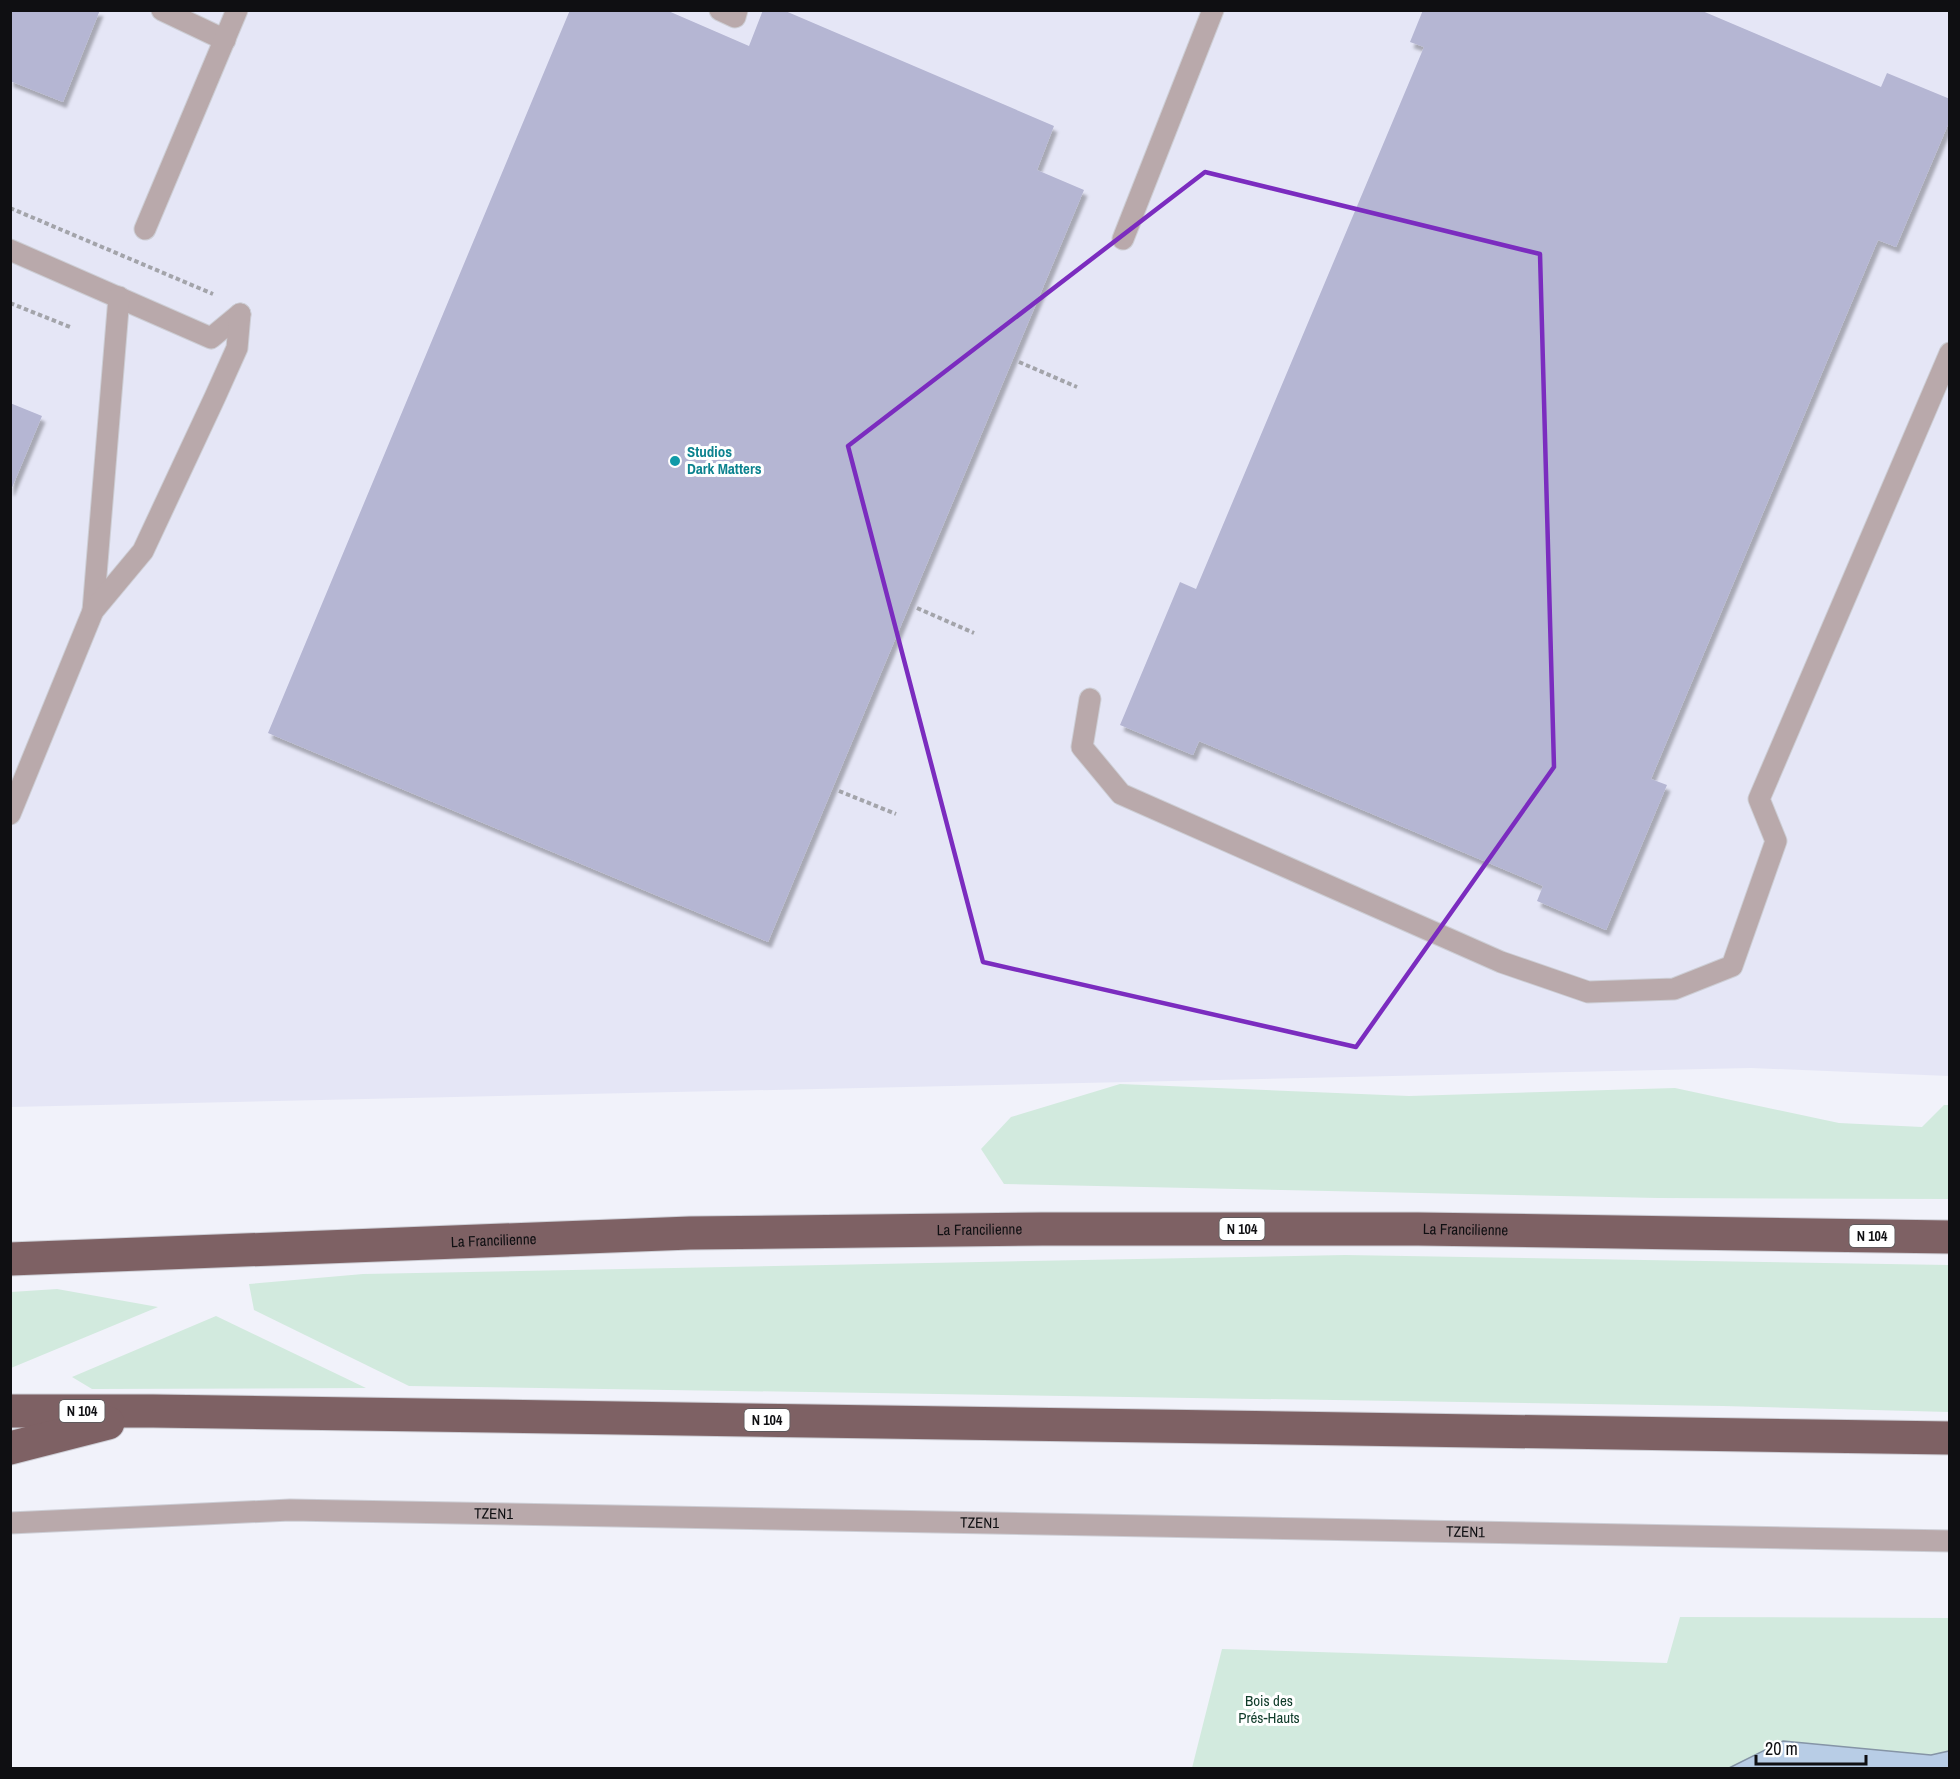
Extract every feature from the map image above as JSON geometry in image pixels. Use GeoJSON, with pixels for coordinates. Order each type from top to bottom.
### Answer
{"type":"FeatureCollection","features":[{"type":"Feature","properties":{"kind":"highway","name":"La Francilienne"},"geometry":{"type":"LineString","coordinates":[[10,1258],[690,1233],[1019,1229],[1418,1229],[1950,1237]]}},
{"type":"Feature","properties":{"kind":"highway"},"geometry":{"type":"LineString","coordinates":[[10,1243],[59,1256]]}},
{"type":"Feature","properties":{"kind":"highway","name":"N 104"},"geometry":{"type":"LineString","coordinates":[[10,1411],[153,1411],[1950,1438]]}},
{"type":"Feature","properties":{"kind":"highway"},"geometry":{"type":"LineString","coordinates":[[10,1448],[153,1411]]}},
{"type":"Feature","properties":{"kind":"lane"},"geometry":{"type":"LineString","coordinates":[[162,10],[225,40]]}},
{"type":"Feature","properties":{"kind":"lane"},"geometry":{"type":"LineString","coordinates":[[145,229],[237,10]]}},
{"type":"Feature","properties":{"kind":"lane"},"geometry":{"type":"LineString","coordinates":[[720,10],[735,17],[737,10]]}},
{"type":"Feature","properties":{"kind":"lane"},"geometry":{"type":"LineString","coordinates":[[1123,239],[1213,10]]}},
{"type":"Feature","properties":{"kind":"lane"},"geometry":{"type":"LineString","coordinates":[[10,250],[211,338],[240,314],[237,348],[143,551],[93,611]]}},
{"type":"Feature","properties":{"kind":"lane"},"geometry":{"type":"LineString","coordinates":[[11,813],[93,611],[119,297]]}},
{"type":"Feature","properties":{"kind":"lane"},"geometry":{"type":"LineString","coordinates":[[1090,699],[1082,747],[1121,794],[1512,966],[1588,992],[1674,989],[1732,966],[1776,841],[1759,799],[1950,353]]}},
{"type":"Feature","properties":{"kind":"lane","name":"TZEN1"},"geometry":{"type":"LineString","coordinates":[[10,1523],[290,1510],[1950,1541]]}},
{"type":"Feature","properties":{"kind":"path"},"geometry":{"type":"LineString","coordinates":[[10,208],[213,294]]}},
{"type":"Feature","properties":{"kind":"path"},"geometry":{"type":"LineString","coordinates":[[10,303],[70,327]]}},
{"type":"Feature","properties":{"kind":"path"},"geometry":{"type":"LineString","coordinates":[[1019,362],[1077,387]]}},
{"type":"Feature","properties":{"kind":"path"},"geometry":{"type":"LineString","coordinates":[[917,608],[974,633]]}},
{"type":"Feature","properties":{"kind":"path"},"geometry":{"type":"LineString","coordinates":[[839,791],[896,814]]}},
{"type":"Feature","properties":{"kind":"highlighted area"},"geometry":{"type":"Polygon","coordinates":[[[1205,172],[1540,254],[1554,767],[1356,1047],[983,962],[848,446],[1205,172]]]}},
{"type":"Feature","properties":{"kind":"shaded area"},"geometry":{"type":"Polygon","coordinates":[[[10,11],[1949,11],[1949,1076],[1751,1068],[11,1107],[10,11]]]}},
{"type":"Feature","properties":{"kind":"green space"},"geometry":{"type":"Polygon","coordinates":[[[1120,1084],[1409,1096],[1675,1088],[1839,1123],[1922,1127],[1944,1105],[1949,1105],[1949,1199],[1658,1198],[1004,1184],[981,1149],[1011,1117],[1120,1084]]]}},
{"type":"Feature","properties":{"kind":"green space"},"geometry":{"type":"Polygon","coordinates":[[[1345,1255],[1949,1265],[1949,1412],[1723,1406],[409,1386],[254,1310],[249,1284],[363,1274],[1345,1255]]]}},
{"type":"Feature","properties":{"kind":"green space"},"geometry":{"type":"Polygon","coordinates":[[[57,1289],[158,1307],[11,1368],[11,1292],[57,1289]]]}},
{"type":"Feature","properties":{"kind":"green space"},"geometry":{"type":"Polygon","coordinates":[[[216,1316],[366,1388],[92,1389],[72,1377],[216,1316]]]}},
{"type":"Feature","properties":{"kind":"green space","name":"Bois des Prés-Hauts"},"geometry":{"type":"Polygon","coordinates":[[[1680,1617],[1949,1618],[1949,1768],[1192,1768],[1222,1649],[1667,1663],[1680,1617]]]}},
{"type":"Feature","properties":{"kind":"water"},"geometry":{"type":"Polygon","coordinates":[[[1783,1741],[1931,1755],[1949,1751],[1949,1768],[1729,1768],[1783,1741]]]}},
{"type":"Feature","properties":{"kind":"building"},"geometry":{"type":"Polygon","coordinates":[[[10,10],[100,10],[63,102],[10,81],[10,10]]]}},
{"type":"Feature","properties":{"kind":"building","name":"Studios Dark Matters"},"geometry":{"type":"Polygon","coordinates":[[[570,10],[666,10],[749,46],[763,10],[783,10],[1054,126],[1037,170],[1084,190],[768,942],[268,733],[570,10]]]}},
{"type":"Feature","properties":{"kind":"building"},"geometry":{"type":"Polygon","coordinates":[[[1423,10],[1700,10],[1881,87],[1887,73],[1950,99],[1950,120],[1896,247],[1878,240],[1651,779],[1667,785],[1606,930],[1537,901],[1543,886],[1199,741],[1193,755],[1120,725],[1180,582],[1196,589],[1424,47],[1410,42],[1423,10]]]}},
{"type":"Feature","properties":{"kind":"building"},"geometry":{"type":"Polygon","coordinates":[[[10,403],[42,416],[11,490],[10,490],[10,403]]]}},
{"type":"Feature","properties":{"kind":"place","name":"Studios Dark Matters"},"geometry":{"type":"Point","coordinates":[675,461]}}]}
